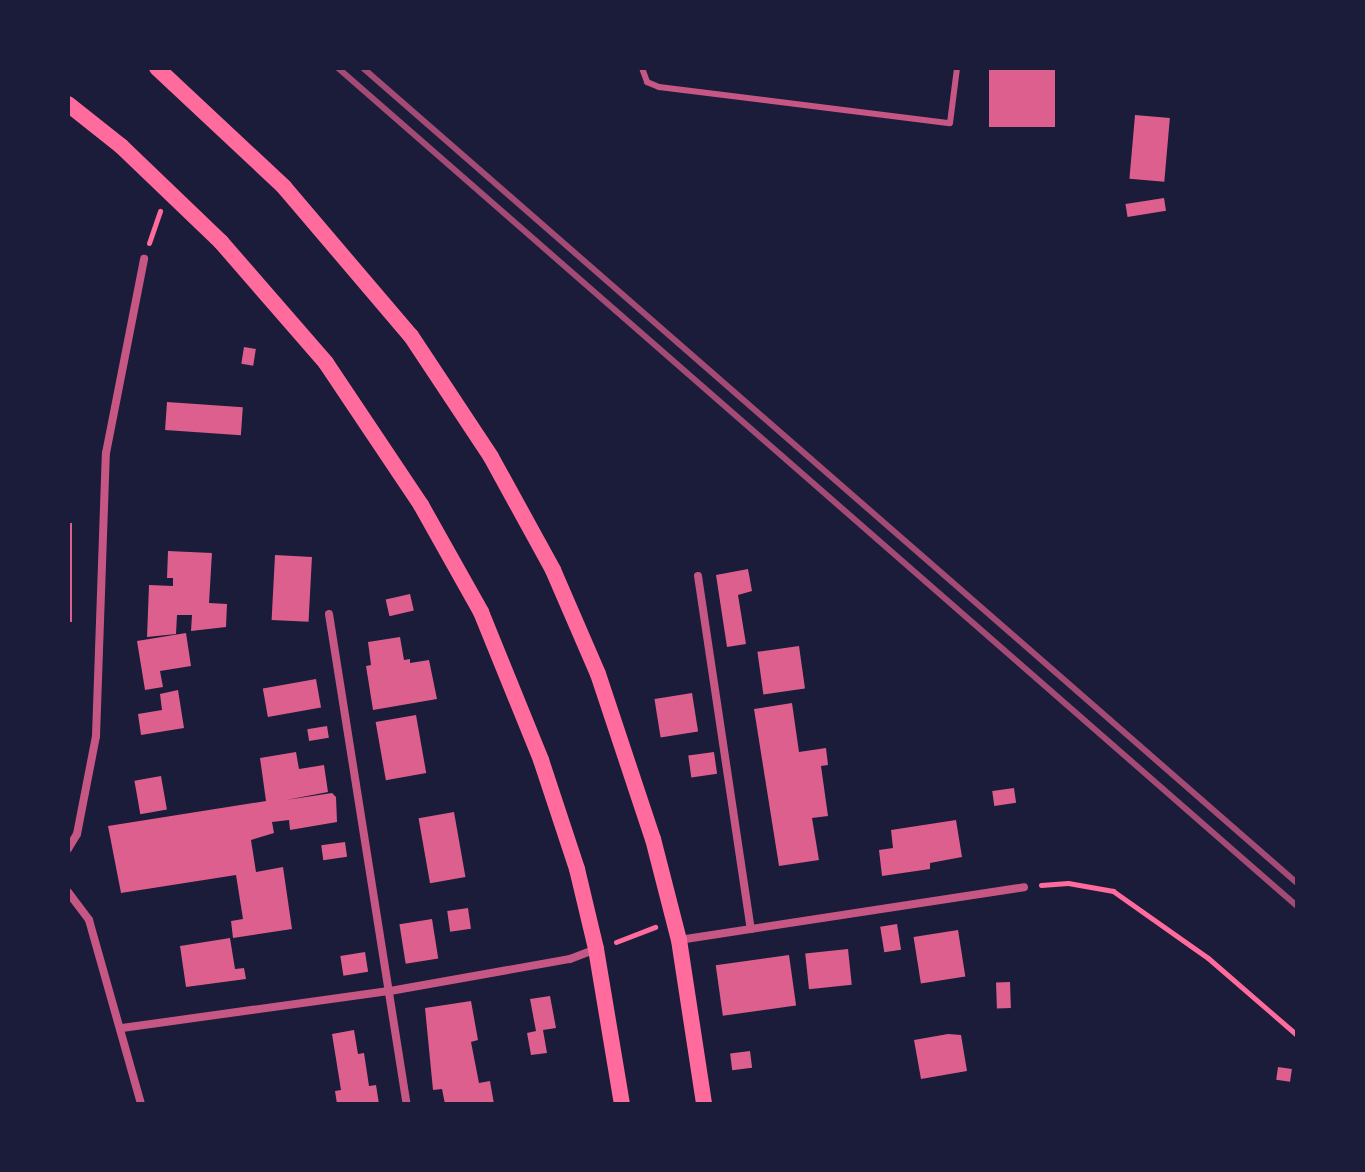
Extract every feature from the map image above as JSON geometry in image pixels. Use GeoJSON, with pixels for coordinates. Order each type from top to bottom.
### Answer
{"type":"FeatureCollection","features":[{"type":"Feature","properties":{"kind":"main road"},"geometry":{"type":"LineString","coordinates":[[157,68],[234,137],[325,232],[411,336],[491,457],[553,570],[598,674],[653,839],[679,940],[704,1104]]}},
{"type":"Feature","properties":{"kind":"main road"},"geometry":{"type":"LineString","coordinates":[[68,104],[172,193],[264,288],[326,363],[376,434],[481,612],[513,685],[577,869],[596,949],[622,1104]]}},
{"type":"Feature","properties":{"kind":"street"},"geometry":{"type":"LineString","coordinates":[[68,849],[77,834],[96,736],[106,453],[144,259]]}},
{"type":"Feature","properties":{"kind":"street"},"geometry":{"type":"LineString","coordinates":[[698,576],[751,929]]}},
{"type":"Feature","properties":{"kind":"street"},"geometry":{"type":"LineString","coordinates":[[329,614],[407,1104]]}},
{"type":"Feature","properties":{"kind":"street"},"geometry":{"type":"LineString","coordinates":[[679,940],[1024,887]]}},
{"type":"Feature","properties":{"kind":"street"},"geometry":{"type":"LineString","coordinates":[[68,892],[89,920],[141,1104]]}},
{"type":"Feature","properties":{"kind":"street"},"geometry":{"type":"LineString","coordinates":[[122,1028],[390,991],[570,959],[596,949]]}},
{"type":"Feature","properties":{"kind":"lane"},"geometry":{"type":"LineString","coordinates":[[642,68],[647,82],[659,87],[950,123],[957,68]]}},
{"type":"Feature","properties":{"kind":"path"},"geometry":{"type":"LineString","coordinates":[[144,259],[156,216],[172,193]]}},
{"type":"Feature","properties":{"kind":"path"},"geometry":{"type":"LineString","coordinates":[[1024,887],[1068,883],[1113,891],[1208,958],[1297,1035]]}},
{"type":"Feature","properties":{"kind":"path"},"geometry":{"type":"LineString","coordinates":[[596,949],[673,920]]}},
{"type":"Feature","properties":{"kind":"building"},"geometry":{"type":"Polygon","coordinates":[[[989,68],[1055,68],[1055,127],[989,127],[989,68]]]}},
{"type":"Feature","properties":{"kind":"building"},"geometry":{"type":"Polygon","coordinates":[[[1135,115],[1170,118],[1164,182],[1129,179],[1135,115]]]}},
{"type":"Feature","properties":{"kind":"building"},"geometry":{"type":"Polygon","coordinates":[[[1164,198],[1166,211],[1128,217],[1125,204],[1164,198]]]}},
{"type":"Feature","properties":{"kind":"building"},"geometry":{"type":"Polygon","coordinates":[[[244,347],[256,349],[253,366],[241,364],[244,347]]]}},
{"type":"Feature","properties":{"kind":"building"},"geometry":{"type":"Polygon","coordinates":[[[167,402],[243,407],[241,435],[165,430],[167,402]]]}},
{"type":"Feature","properties":{"kind":"building"},"geometry":{"type":"Polygon","coordinates":[[[68,523],[72,523],[72,622],[68,622],[68,523]]]}},
{"type":"Feature","properties":{"kind":"building"},"geometry":{"type":"Polygon","coordinates":[[[168,551],[212,553],[209,603],[227,604],[226,627],[191,631],[192,615],[177,615],[176,634],[147,637],[149,585],[173,586],[173,578],[167,578],[168,551]]]}},
{"type":"Feature","properties":{"kind":"building"},"geometry":{"type":"Polygon","coordinates":[[[275,555],[312,557],[309,622],[272,620],[275,555]]]}},
{"type":"Feature","properties":{"kind":"building"},"geometry":{"type":"Polygon","coordinates":[[[748,569],[752,591],[738,595],[746,644],[727,647],[716,575],[748,569]]]}},
{"type":"Feature","properties":{"kind":"building"},"geometry":{"type":"Polygon","coordinates":[[[410,594],[414,611],[389,616],[386,600],[410,594]]]}},
{"type":"Feature","properties":{"kind":"building"},"geometry":{"type":"Polygon","coordinates":[[[186,633],[191,666],[160,671],[163,687],[145,690],[137,641],[186,633]]]}},
{"type":"Feature","properties":{"kind":"building"},"geometry":{"type":"Polygon","coordinates":[[[400,637],[404,660],[410,659],[410,663],[429,660],[437,699],[373,710],[366,666],[371,665],[368,642],[400,637]]]}},
{"type":"Feature","properties":{"kind":"building"},"geometry":{"type":"Polygon","coordinates":[[[799,646],[805,689],[763,694],[757,652],[799,646]]]}},
{"type":"Feature","properties":{"kind":"building"},"geometry":{"type":"Polygon","coordinates":[[[316,679],[321,708],[268,717],[263,688],[316,679]]]}},
{"type":"Feature","properties":{"kind":"building"},"geometry":{"type":"Polygon","coordinates":[[[178,690],[184,728],[141,735],[138,714],[162,710],[160,694],[178,690]]]}},
{"type":"Feature","properties":{"kind":"building"},"geometry":{"type":"Polygon","coordinates":[[[692,693],[698,732],[661,737],[654,699],[692,693]]]}},
{"type":"Feature","properties":{"kind":"building"},"geometry":{"type":"Polygon","coordinates":[[[792,703],[799,752],[826,748],[828,765],[821,766],[828,816],[812,818],[819,860],[779,866],[754,709],[792,703]]]}},
{"type":"Feature","properties":{"kind":"building"},"geometry":{"type":"Polygon","coordinates":[[[416,715],[426,773],[386,780],[376,722],[416,715]]]}},
{"type":"Feature","properties":{"kind":"building"},"geometry":{"type":"Polygon","coordinates":[[[327,726],[329,738],[309,741],[307,729],[327,726]]]}},
{"type":"Feature","properties":{"kind":"building"},"geometry":{"type":"Polygon","coordinates":[[[296,752],[299,769],[324,765],[328,792],[286,800],[332,793],[336,797],[337,822],[290,830],[289,820],[272,822],[274,833],[251,840],[256,872],[283,867],[292,929],[233,938],[231,921],[243,919],[236,875],[121,893],[108,826],[266,801],[260,758],[296,752]]]}},
{"type":"Feature","properties":{"kind":"building"},"geometry":{"type":"Polygon","coordinates":[[[714,752],[717,774],[691,777],[688,756],[714,752]]]}},
{"type":"Feature","properties":{"kind":"building"},"geometry":{"type":"Polygon","coordinates":[[[161,776],[167,809],[140,814],[134,781],[161,776]]]}},
{"type":"Feature","properties":{"kind":"building"},"geometry":{"type":"Polygon","coordinates":[[[1014,788],[1016,803],[994,806],[992,791],[1014,788]]]}},
{"type":"Feature","properties":{"kind":"building"},"geometry":{"type":"Polygon","coordinates":[[[454,812],[465,877],[430,883],[419,818],[454,812]]]}},
{"type":"Feature","properties":{"kind":"building"},"geometry":{"type":"Polygon","coordinates":[[[956,820],[962,857],[930,863],[930,869],[882,876],[879,850],[893,848],[891,830],[956,820]]]}},
{"type":"Feature","properties":{"kind":"building"},"geometry":{"type":"Polygon","coordinates":[[[345,842],[347,857],[323,860],[321,845],[345,842]]]}},
{"type":"Feature","properties":{"kind":"building"},"geometry":{"type":"Polygon","coordinates":[[[468,908],[471,929],[450,932],[447,911],[468,908]]]}},
{"type":"Feature","properties":{"kind":"building"},"geometry":{"type":"Polygon","coordinates":[[[432,919],[438,959],[406,964],[399,924],[432,919]]]}},
{"type":"Feature","properties":{"kind":"building"},"geometry":{"type":"Polygon","coordinates":[[[897,924],[901,950],[884,952],[880,927],[897,924]]]}},
{"type":"Feature","properties":{"kind":"building"},"geometry":{"type":"Polygon","coordinates":[[[958,930],[965,976],[921,983],[914,937],[958,930]]]}},
{"type":"Feature","properties":{"kind":"building"},"geometry":{"type":"Polygon","coordinates":[[[230,938],[235,969],[244,968],[246,979],[186,987],[180,946],[230,938]]]}},
{"type":"Feature","properties":{"kind":"building"},"geometry":{"type":"Polygon","coordinates":[[[848,949],[852,985],[809,989],[805,953],[848,949]]]}},
{"type":"Feature","properties":{"kind":"building"},"geometry":{"type":"Polygon","coordinates":[[[365,952],[368,972],[343,976],[340,956],[365,952]]]}},
{"type":"Feature","properties":{"kind":"building"},"geometry":{"type":"Polygon","coordinates":[[[789,955],[796,1006],[723,1016],[716,965],[789,955]]]}},
{"type":"Feature","properties":{"kind":"building"},"geometry":{"type":"Polygon","coordinates":[[[996,982],[1010,982],[1011,1008],[997,1008],[996,982]]]}},
{"type":"Feature","properties":{"kind":"building"},"geometry":{"type":"Polygon","coordinates":[[[550,996],[556,1028],[543,1030],[547,1053],[531,1055],[527,1033],[536,1031],[530,999],[550,996]]]}},
{"type":"Feature","properties":{"kind":"building"},"geometry":{"type":"Polygon","coordinates":[[[471,1001],[478,1040],[471,1042],[479,1083],[490,1081],[494,1104],[445,1104],[442,1089],[433,1090],[425,1008],[471,1001]]]}},
{"type":"Feature","properties":{"kind":"building"},"geometry":{"type":"Polygon","coordinates":[[[354,1030],[358,1054],[364,1053],[369,1086],[376,1085],[379,1104],[337,1104],[335,1091],[341,1090],[332,1034],[354,1030]]]}},
{"type":"Feature","properties":{"kind":"building"},"geometry":{"type":"Polygon","coordinates":[[[961,1035],[967,1071],[921,1079],[914,1040],[961,1035]]]}},
{"type":"Feature","properties":{"kind":"building"},"geometry":{"type":"Polygon","coordinates":[[[750,1051],[752,1068],[732,1070],[730,1053],[750,1051]]]}},
{"type":"Feature","properties":{"kind":"building"},"geometry":{"type":"Polygon","coordinates":[[[1278,1067],[1292,1069],[1290,1082],[1276,1080],[1278,1067]]]}},
{"type":"Feature","properties":{"kind":"railway"},"geometry":{"type":"LineString","coordinates":[[338,68],[1297,906]]}},
{"type":"Feature","properties":{"kind":"railway"},"geometry":{"type":"LineString","coordinates":[[363,68],[1297,883]]}}]}
